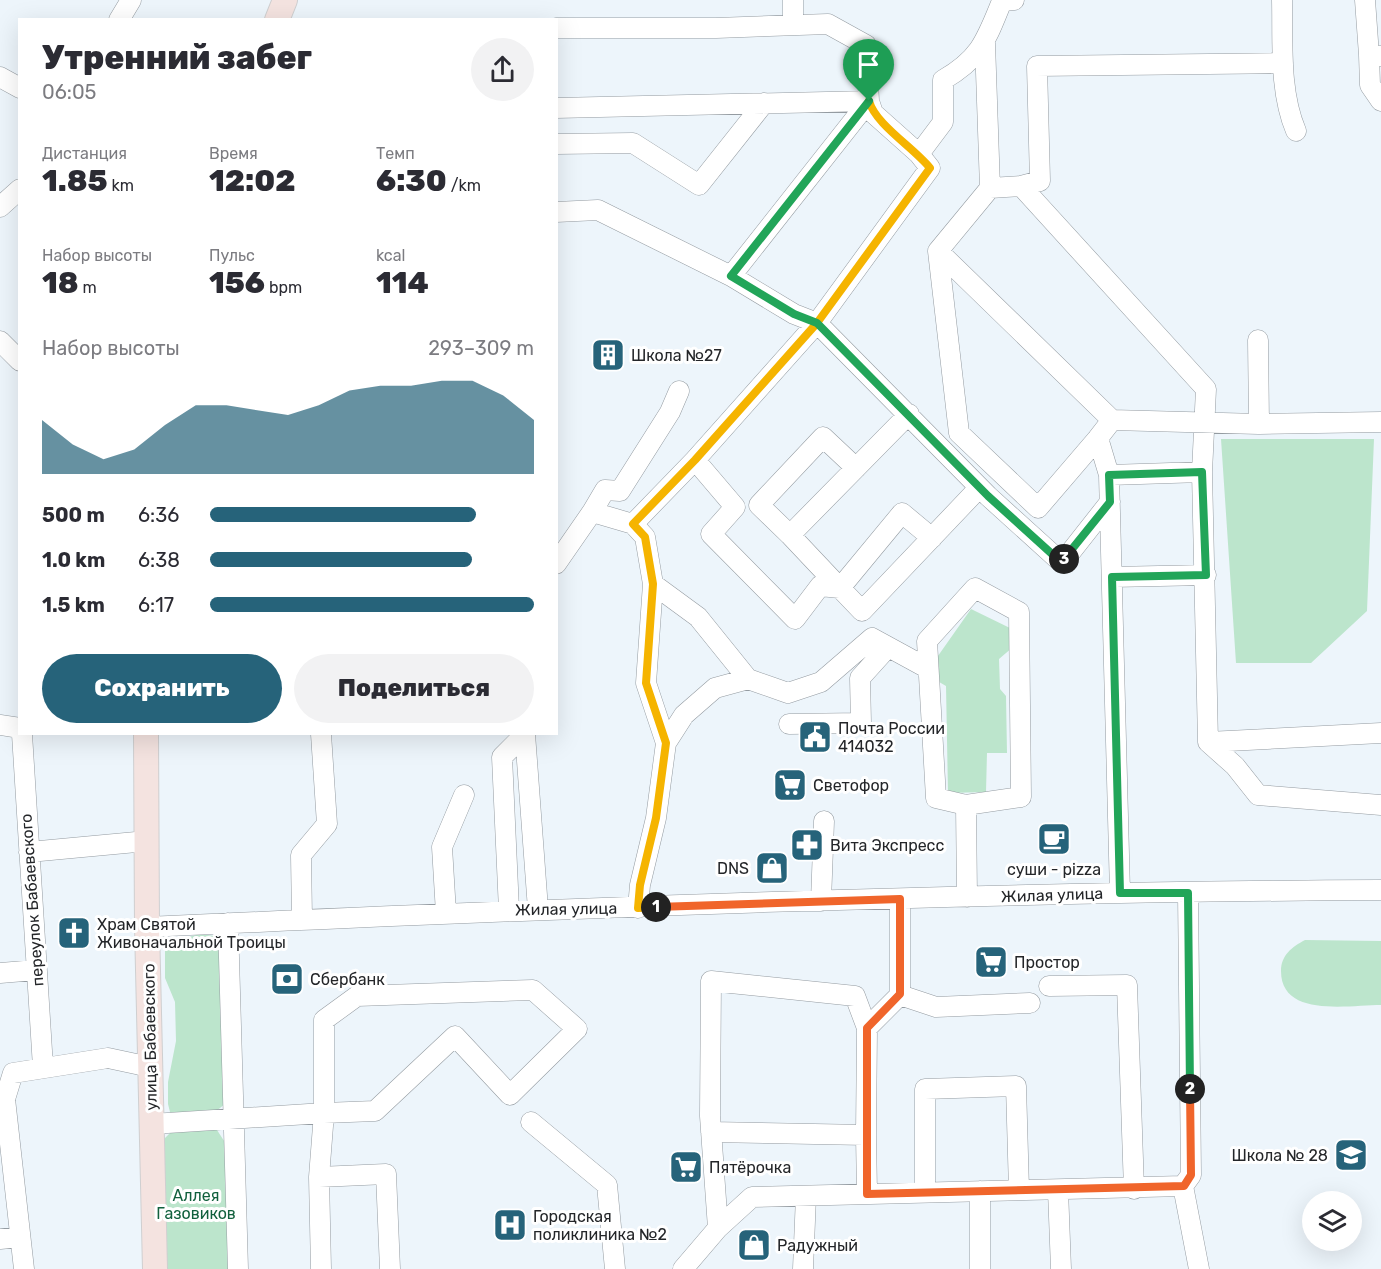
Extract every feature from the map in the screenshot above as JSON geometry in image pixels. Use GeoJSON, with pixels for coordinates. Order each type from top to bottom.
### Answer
{"type":"FeatureCollection","features":[{"type":"Feature","properties":{"kind":"main road"},"geometry":{"type":"LineString","coordinates":[[278,18],[285,0]]}},
{"type":"Feature","properties":{"kind":"main road","name":"улица Бабаевского"},"geometry":{"type":"LineString","coordinates":[[146,735],[147,927],[155,1269]]}},
{"type":"Feature","properties":{"kind":"street"},"geometry":{"type":"LineString","coordinates":[[120,18],[131,0]]}},
{"type":"Feature","properties":{"kind":"street"},"geometry":{"type":"LineString","coordinates":[[793,0],[793,25]]}},
{"type":"Feature","properties":{"kind":"street"},"geometry":{"type":"LineString","coordinates":[[919,154],[943,122],[943,80],[965,67],[985,43],[1002,1],[1014,0]]}},
{"type":"Feature","properties":{"kind":"street"},"geometry":{"type":"LineString","coordinates":[[1282,0],[1284,63],[1290,112],[1296,131]]}},
{"type":"Feature","properties":{"kind":"street"},"geometry":{"type":"LineString","coordinates":[[1365,0],[1375,55],[1370,85],[1381,101]]}},
{"type":"Feature","properties":{"kind":"street"},"geometry":{"type":"LineString","coordinates":[[558,28],[828,24],[866,45],[869,101],[873,113],[919,154],[930,168],[817,323],[695,460],[633,524]]}},
{"type":"Feature","properties":{"kind":"street"},"geometry":{"type":"LineString","coordinates":[[985,43],[990,188],[938,251],[959,433],[1038,508],[1112,420]]}},
{"type":"Feature","properties":{"kind":"street"},"geometry":{"type":"LineString","coordinates":[[990,188],[1021,186],[1040,181],[1037,66],[1284,63]]}},
{"type":"Feature","properties":{"kind":"street"},"geometry":{"type":"LineString","coordinates":[[0,77],[18,87]]}},
{"type":"Feature","properties":{"kind":"street"},"geometry":{"type":"LineString","coordinates":[[558,108],[869,101]]}},
{"type":"Feature","properties":{"kind":"street"},"geometry":{"type":"LineString","coordinates":[[731,276],[869,101]]}},
{"type":"Feature","properties":{"kind":"street"},"geometry":{"type":"LineString","coordinates":[[558,144],[633,143],[699,185],[764,103]]}},
{"type":"Feature","properties":{"kind":"street"},"geometry":{"type":"LineString","coordinates":[[1021,186],[1206,389],[1202,472],[1208,742],[1235,766],[1258,795],[1381,805]]}},
{"type":"Feature","properties":{"kind":"street"},"geometry":{"type":"LineString","coordinates":[[0,207],[18,191]]}},
{"type":"Feature","properties":{"kind":"street"},"geometry":{"type":"LineString","coordinates":[[558,212],[598,210],[731,276],[794,314],[817,323],[909,414],[979,488],[1062,563],[1110,502]]}},
{"type":"Feature","properties":{"kind":"street"},"geometry":{"type":"LineString","coordinates":[[938,251],[1112,420],[1204,424],[1381,422]]}},
{"type":"Feature","properties":{"kind":"street"},"geometry":{"type":"LineString","coordinates":[[1258,340],[1259,424]]}},
{"type":"Feature","properties":{"kind":"street"},"geometry":{"type":"LineString","coordinates":[[0,341],[18,359]]}},
{"type":"Feature","properties":{"kind":"street"},"geometry":{"type":"LineString","coordinates":[[558,561],[605,490],[620,491],[670,412],[680,391]]}},
{"type":"Feature","properties":{"kind":"street"},"geometry":{"type":"LineString","coordinates":[[790,535],[909,414]]}},
{"type":"Feature","properties":{"kind":"street"},"geometry":{"type":"LineString","coordinates":[[840,588],[820,586],[795,619],[711,534],[735,507],[759,505],[823,437],[856,468]]}},
{"type":"Feature","properties":{"kind":"street"},"geometry":{"type":"LineString","coordinates":[[1098,438],[1109,475],[1120,893]]}},
{"type":"Feature","properties":{"kind":"street"},"geometry":{"type":"LineString","coordinates":[[695,460],[735,507]]}},
{"type":"Feature","properties":{"kind":"street"},"geometry":{"type":"LineString","coordinates":[[1109,475],[1202,472]]}},
{"type":"Feature","properties":{"kind":"street"},"geometry":{"type":"LineString","coordinates":[[862,611],[979,488]]}},
{"type":"Feature","properties":{"kind":"street"},"geometry":{"type":"LineString","coordinates":[[759,505],[862,611],[880,643],[927,668]]}},
{"type":"Feature","properties":{"kind":"street"},"geometry":{"type":"LineString","coordinates":[[592,512],[633,524],[645,537],[653,584],[646,683],[666,743]]}},
{"type":"Feature","properties":{"kind":"street"},"geometry":{"type":"LineString","coordinates":[[840,588],[902,513],[932,538]]}},
{"type":"Feature","properties":{"kind":"street"},"geometry":{"type":"LineString","coordinates":[[1112,577],[1206,575]]}},
{"type":"Feature","properties":{"kind":"street"},"geometry":{"type":"LineString","coordinates":[[653,584],[698,617],[748,679],[788,693],[821,682],[880,643]]}},
{"type":"Feature","properties":{"kind":"street"},"geometry":{"type":"LineString","coordinates":[[975,588],[1018,612],[1021,797],[966,805],[936,798],[927,641],[975,588]]}},
{"type":"Feature","properties":{"kind":"street"},"geometry":{"type":"LineString","coordinates":[[789,723],[861,723],[860,678],[880,643]]}},
{"type":"Feature","properties":{"kind":"street"},"geometry":{"type":"LineString","coordinates":[[638,908],[640,885],[656,818],[666,743],[684,715],[715,687],[748,679]]}},
{"type":"Feature","properties":{"kind":"street"},"geometry":{"type":"LineString","coordinates":[[0,725],[18,728]]}},
{"type":"Feature","properties":{"kind":"street"},"geometry":{"type":"LineString","coordinates":[[1208,742],[1381,733]]}},
{"type":"Feature","properties":{"kind":"street","name":"переулок Бабаевского"},"geometry":{"type":"LineString","coordinates":[[22,735],[43,1067]]}},
{"type":"Feature","properties":{"kind":"street"},"geometry":{"type":"LineString","coordinates":[[302,919],[302,855],[327,824],[321,735]]}},
{"type":"Feature","properties":{"kind":"street"},"geometry":{"type":"LineString","coordinates":[[508,910],[502,757],[524,735]]}},
{"type":"Feature","properties":{"kind":"street"},"geometry":{"type":"LineString","coordinates":[[525,735],[538,909]]}},
{"type":"Feature","properties":{"kind":"street"},"geometry":{"type":"LineString","coordinates":[[446,913],[442,847],[464,795]]}},
{"type":"Feature","properties":{"kind":"street"},"geometry":{"type":"LineString","coordinates":[[966,805],[967,897]]}},
{"type":"Feature","properties":{"kind":"street"},"geometry":{"type":"LineString","coordinates":[[821,901],[824,821]]}},
{"type":"Feature","properties":{"kind":"street"},"geometry":{"type":"LineString","coordinates":[[29,852],[147,840]]}},
{"type":"Feature","properties":{"kind":"street","name":"Жилая улица"},"geometry":{"type":"LineString","coordinates":[[147,927],[538,909],[1120,893],[1381,890]]}},
{"type":"Feature","properties":{"kind":"street"},"geometry":{"type":"LineString","coordinates":[[1188,893],[1191,1175],[1184,1186],[1199,1269]]}},
{"type":"Feature","properties":{"kind":"street"},"geometry":{"type":"LineString","coordinates":[[867,1028],[900,994],[900,899]]}},
{"type":"Feature","properties":{"kind":"street"},"geometry":{"type":"LineString","coordinates":[[228,923],[238,1269]]}},
{"type":"Feature","properties":{"kind":"street"},"geometry":{"type":"LineString","coordinates":[[0,973],[36,970]]}},
{"type":"Feature","properties":{"kind":"street"},"geometry":{"type":"LineString","coordinates":[[718,1228],[711,1132],[711,981],[855,996],[867,1028],[867,1194]]}},
{"type":"Feature","properties":{"kind":"street"},"geometry":{"type":"LineString","coordinates":[[1049,986],[1127,985],[1134,1189]]}},
{"type":"Feature","properties":{"kind":"street"},"geometry":{"type":"LineString","coordinates":[[152,1124],[324,1113],[375,1111],[455,1036],[510,1095],[577,1029],[533,990],[357,996],[324,1020],[324,1113],[319,1177],[321,1269]]}},
{"type":"Feature","properties":{"kind":"street"},"geometry":{"type":"LineString","coordinates":[[900,994],[936,1007],[1030,1003]]}},
{"type":"Feature","properties":{"kind":"street"},"geometry":{"type":"LineString","coordinates":[[24,1269],[5,1098],[13,1073],[108,1058],[150,1067]]}},
{"type":"Feature","properties":{"kind":"street"},"geometry":{"type":"LineString","coordinates":[[925,1192],[926,1089],[1016,1086],[1019,1190]]}},
{"type":"Feature","properties":{"kind":"street"},"geometry":{"type":"LineString","coordinates":[[531,1122],[607,1185],[615,1269]]}},
{"type":"Feature","properties":{"kind":"street"},"geometry":{"type":"LineString","coordinates":[[711,1132],[866,1135]]}},
{"type":"Feature","properties":{"kind":"street"},"geometry":{"type":"LineString","coordinates":[[319,1177],[386,1174],[390,1269]]}},
{"type":"Feature","properties":{"kind":"street"},"geometry":{"type":"LineString","coordinates":[[683,1269],[718,1228],[752,1197],[1184,1186]]}},
{"type":"Feature","properties":{"kind":"street"},"geometry":{"type":"LineString","coordinates":[[1058,1190],[1061,1269]]}},
{"type":"Feature","properties":{"kind":"street"},"geometry":{"type":"LineString","coordinates":[[980,1191],[980,1269]]}},
{"type":"Feature","properties":{"kind":"street"},"geometry":{"type":"LineString","coordinates":[[803,1269],[806,1196]]}},
{"type":"Feature","properties":{"kind":"street"},"geometry":{"type":"LineString","coordinates":[[0,1239],[20,1237]]}},
{"type":"Feature","properties":{"kind":"green space"},"geometry":{"type":"Polygon","coordinates":[[[1221,439],[1374,439],[1367,611],[1311,663],[1236,663],[1221,439]]]}},
{"type":"Feature","properties":{"kind":"green space"},"geometry":{"type":"Polygon","coordinates":[[[971,609],[1012,629],[1013,647],[999,659],[1000,689],[1006,696],[1007,753],[987,753],[986,792],[948,793],[946,686],[934,679],[933,663],[971,609]]]}},
{"type":"Feature","properties":{"kind":"green space"},"geometry":{"type":"Polygon","coordinates":[[[200,934],[221,937],[226,1103],[214,1113],[171,1116],[168,1104],[168,1082],[176,1041],[175,1002],[165,978],[165,949],[173,941],[200,934]]]}},
{"type":"Feature","properties":{"kind":"green space"},"geometry":{"type":"Polygon","coordinates":[[[1305,940],[1381,941],[1381,1005],[1319,1006],[1292,996],[1284,986],[1281,965],[1288,952],[1305,940]]]}},
{"type":"Feature","properties":{"kind":"green space","name":"Аллея Газовиков"},"geometry":{"type":"Polygon","coordinates":[[[173,1130],[217,1130],[228,1147],[230,1269],[163,1269],[163,1140],[173,1130]]]}},
{"type":"Feature","properties":{"kind":"place","name":"Школа №27"},"geometry":{"type":"Point","coordinates":[608,355]}},
{"type":"Feature","properties":{"kind":"place","name":"Почта России 414032"},"geometry":{"type":"Point","coordinates":[815,737]}},
{"type":"Feature","properties":{"kind":"place","name":"Светофор"},"geometry":{"type":"Point","coordinates":[790,785]}},
{"type":"Feature","properties":{"kind":"place","name":"суши - pizza"},"geometry":{"type":"Point","coordinates":[1054,839]}},
{"type":"Feature","properties":{"kind":"place","name":"Вита Экспресс"},"geometry":{"type":"Point","coordinates":[807,845]}},
{"type":"Feature","properties":{"kind":"place","name":"DNS"},"geometry":{"type":"Point","coordinates":[772,868]}},
{"type":"Feature","properties":{"kind":"place","name":"Храм Святой Живоначальной Троицы"},"geometry":{"type":"Point","coordinates":[74,933]}},
{"type":"Feature","properties":{"kind":"place","name":"Простор"},"geometry":{"type":"Point","coordinates":[991,962]}},
{"type":"Feature","properties":{"kind":"place","name":"Сбербанк"},"geometry":{"type":"Point","coordinates":[287,979]}},
{"type":"Feature","properties":{"kind":"place","name":"Школа № 28"},"geometry":{"type":"Point","coordinates":[1351,1155]}},
{"type":"Feature","properties":{"kind":"place","name":"Пятёрочка"},"geometry":{"type":"Point","coordinates":[686,1167]}},
{"type":"Feature","properties":{"kind":"place","name":"Городская поликлиника №2"},"geometry":{"type":"Point","coordinates":[510,1225]}},
{"type":"Feature","properties":{"kind":"place","name":"Радужный"},"geometry":{"type":"Point","coordinates":[754,1245]}},
{"type":"Feature","properties":{"kind":"route"},"geometry":{"type":"LineString","coordinates":[[869,101],[731,276],[794,314],[817,323],[988,496],[1062,563],[1110,502],[1109,475],[1202,472],[1206,575],[1112,577],[1120,893],[1188,893],[1186,916],[1191,1175],[1184,1186],[867,1194],[867,1028],[900,994],[900,899],[638,908],[640,885],[656,818],[666,743],[646,683],[653,584],[645,537],[633,524],[695,460],[817,323],[930,168],[919,154],[873,113],[869,101]]}}]}
